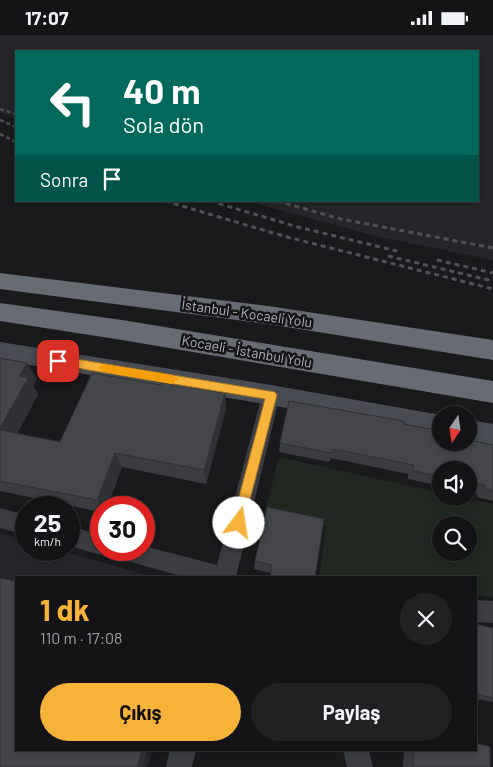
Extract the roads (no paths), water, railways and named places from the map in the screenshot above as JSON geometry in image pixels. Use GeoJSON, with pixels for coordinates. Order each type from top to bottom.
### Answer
{"type":"FeatureCollection","features":[{"type":"Feature","properties":{"kind":"highway","name":"İstanbul - Kocaeli Yolu"},"geometry":{"type":"LineString","coordinates":[[0,281],[268,315],[493,350]]}},
{"type":"Feature","properties":{"kind":"highway","name":"Kocaeli - İstanbul Yolu"},"geometry":{"type":"LineString","coordinates":[[0,312],[122,330],[493,393]]}},
{"type":"Feature","properties":{"kind":"main road"},"geometry":{"type":"LineString","coordinates":[[0,351],[271,395],[432,424]]}},
{"type":"Feature","properties":{"kind":"main road"},"geometry":{"type":"LineString","coordinates":[[478,432],[493,435]]}},
{"type":"Feature","properties":{"kind":"street"},"geometry":{"type":"LineString","coordinates":[[223,576],[271,395]]}},
{"type":"Feature","properties":{"kind":"street"},"geometry":{"type":"LineString","coordinates":[[0,518],[15,522]]}},
{"type":"Feature","properties":{"kind":"street"},"geometry":{"type":"LineString","coordinates":[[155,559],[219,576]]}},
{"type":"Feature","properties":{"kind":"street"},"geometry":{"type":"LineString","coordinates":[[477,611],[493,612]]}},
{"type":"Feature","properties":{"kind":"street"},"geometry":{"type":"LineString","coordinates":[[179,767],[183,751]]}},
{"type":"Feature","properties":{"kind":"street"},"geometry":{"type":"LineString","coordinates":[[356,751],[360,767]]}},
{"type":"Feature","properties":{"kind":"railway"},"geometry":{"type":"LineString","coordinates":[[0,109],[15,114]]}},
{"type":"Feature","properties":{"kind":"railway"},"geometry":{"type":"LineString","coordinates":[[0,120],[15,127]]}},
{"type":"Feature","properties":{"kind":"railway"},"geometry":{"type":"LineString","coordinates":[[0,134],[15,142]]}},
{"type":"Feature","properties":{"kind":"railway"},"geometry":{"type":"LineString","coordinates":[[168,202],[287,237],[493,289]]}},
{"type":"Feature","properties":{"kind":"railway"},"geometry":{"type":"LineString","coordinates":[[213,202],[298,227],[401,252]]}},
{"type":"Feature","properties":{"kind":"railway"},"geometry":{"type":"LineString","coordinates":[[281,202],[341,219],[493,248]]}},
{"type":"Feature","properties":{"kind":"railway"},"geometry":{"type":"LineString","coordinates":[[388,256],[493,281]]}},
{"type":"Feature","properties":{"kind":"railway"},"geometry":{"type":"LineString","coordinates":[[437,260],[493,273]]}}]}
